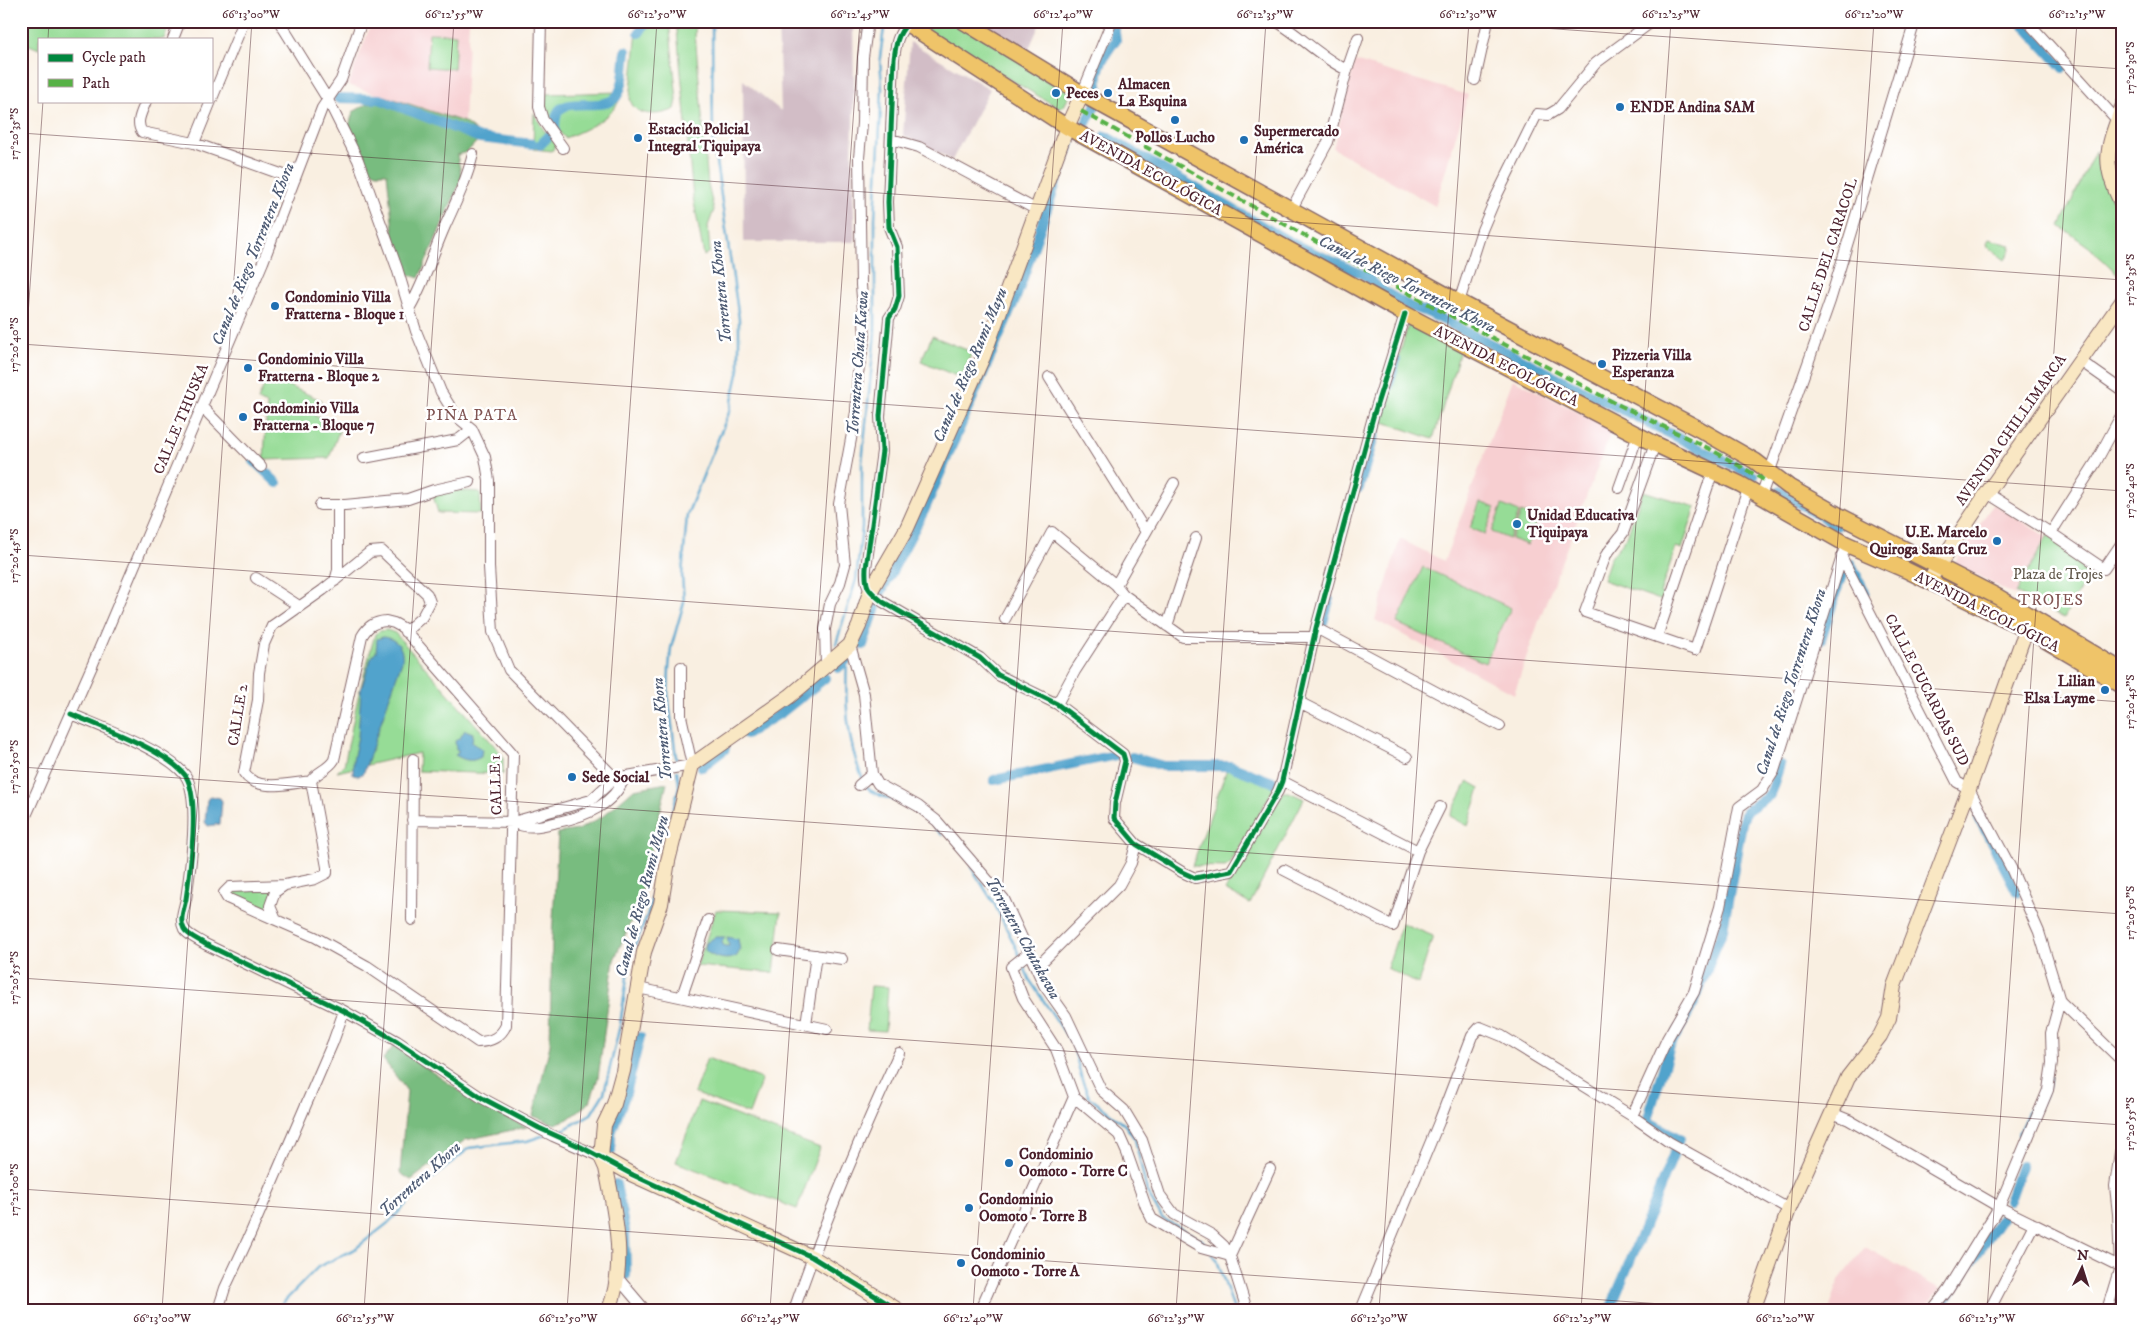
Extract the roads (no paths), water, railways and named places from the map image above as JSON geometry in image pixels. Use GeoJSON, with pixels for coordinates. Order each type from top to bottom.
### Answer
{"type":"FeatureCollection","features":[{"type":"Feature","properties":{"kind":"main road","name":"AVENIDA ECOLÓGICA"},"geometry":{"type":"LineString","coordinates":[[963,21],[1082,94],[1459,302],[1699,429],[1769,471],[1789,487],[1840,516],[1938,566],[2031,624],[2123,686]]}},
{"type":"Feature","properties":{"kind":"main road","name":"AVENIDA ECOLÓGICA"},"geometry":{"type":"LineString","coordinates":[[905,22],[1067,126],[1405,314],[1655,444],[1755,492],[1844,550],[1929,582],[2031,624],[2123,671]]}},
{"type":"Feature","properties":{"kind":"street"},"geometry":{"type":"LineString","coordinates":[[173,38],[180,21]]}},
{"type":"Feature","properties":{"kind":"street"},"geometry":{"type":"LineString","coordinates":[[212,99],[244,21]]}},
{"type":"Feature","properties":{"kind":"street"},"geometry":{"type":"LineString","coordinates":[[279,21],[328,100],[358,160],[410,307],[416,331],[441,392],[456,416],[472,429],[485,457],[489,480],[489,567],[493,632],[509,670],[620,777]]}},
{"type":"Feature","properties":{"kind":"street","name":"CALLE THUSKA"},"geometry":{"type":"LineString","coordinates":[[21,827],[263,262],[322,108],[341,80],[362,21]]}},
{"type":"Feature","properties":{"kind":"street"},"geometry":{"type":"LineString","coordinates":[[541,21],[538,107],[543,120],[563,148]]}},
{"type":"Feature","properties":{"kind":"street"},"geometry":{"type":"LineString","coordinates":[[828,664],[825,629],[830,604],[840,583],[845,565],[839,504],[856,412],[858,373],[865,336],[861,285],[859,158],[864,57],[868,21]]}},
{"type":"Feature","properties":{"kind":"street"},"geometry":{"type":"LineString","coordinates":[[412,820],[513,822],[551,818],[591,800],[620,777],[689,766],[790,696],[846,649],[859,626],[870,592],[907,528],[983,356],[1067,126],[1112,21]]}},
{"type":"Feature","properties":{"kind":"street"},"geometry":{"type":"LineString","coordinates":[[1276,21],[1291,30],[1330,62],[1347,70]]}},
{"type":"Feature","properties":{"kind":"street"},"geometry":{"type":"LineString","coordinates":[[1475,80],[1488,21]]}},
{"type":"Feature","properties":{"kind":"street"},"geometry":{"type":"LineString","coordinates":[[1459,302],[1482,230],[1537,114],[1548,115],[1558,109],[1596,63],[1653,21]]}},
{"type":"Feature","properties":{"kind":"street","name":"CALLE DEL CARACOL"},"geometry":{"type":"LineString","coordinates":[[1657,636],[1695,650],[1755,492],[1769,471],[1794,406],[1830,301],[1915,21]]}},
{"type":"Feature","properties":{"kind":"street"},"geometry":{"type":"LineString","coordinates":[[2026,21],[2120,120],[2108,146],[2108,168],[2123,206]]}},
{"type":"Feature","properties":{"kind":"street"},"geometry":{"type":"LineString","coordinates":[[905,22],[896,40],[888,202],[889,227],[897,247],[899,296],[896,309],[889,318],[880,416],[882,451],[865,584],[870,592],[884,602],[980,658],[998,675],[1058,704],[1124,754],[1125,761],[1115,804],[1114,818],[1136,844],[1195,878],[1231,871],[1278,792],[1315,633],[1373,417],[1405,314]]}},
{"type":"Feature","properties":{"kind":"street"},"geometry":{"type":"LineString","coordinates":[[1291,210],[1328,142],[1347,70],[1358,38]]}},
{"type":"Feature","properties":{"kind":"street"},"geometry":{"type":"LineString","coordinates":[[146,102],[138,120],[138,127],[142,132],[194,143],[294,179]]}},
{"type":"Feature","properties":{"kind":"street"},"geometry":{"type":"LineString","coordinates":[[194,143],[211,102]]}},
{"type":"Feature","properties":{"kind":"street"},"geometry":{"type":"LineString","coordinates":[[891,139],[919,147],[1037,210]]}},
{"type":"Feature","properties":{"kind":"street"},"geometry":{"type":"LineString","coordinates":[[410,307],[423,284],[462,189],[473,154]]}},
{"type":"Feature","properties":{"kind":"street","name":"AVENIDA CHILLIMARCA"},"geometry":{"type":"LineString","coordinates":[[1929,582],[1986,493],[2123,300]]}},
{"type":"Feature","properties":{"kind":"street"},"geometry":{"type":"LineString","coordinates":[[2079,360],[2123,391]]}},
{"type":"Feature","properties":{"kind":"street"},"geometry":{"type":"LineString","coordinates":[[1049,377],[1146,532]]}},
{"type":"Feature","properties":{"kind":"street"},"geometry":{"type":"LineString","coordinates":[[202,407],[261,467]]}},
{"type":"Feature","properties":{"kind":"street"},"geometry":{"type":"LineString","coordinates":[[2051,533],[2096,462],[2123,412]]}},
{"type":"Feature","properties":{"kind":"street"},"geometry":{"type":"LineString","coordinates":[[364,458],[458,440],[472,429]]}},
{"type":"Feature","properties":{"kind":"street"},"geometry":{"type":"LineString","coordinates":[[1619,488],[1638,435]]}},
{"type":"Feature","properties":{"kind":"street"},"geometry":{"type":"LineString","coordinates":[[1655,444],[1624,533],[1606,555],[1585,612],[1657,636],[1713,471]]}},
{"type":"Feature","properties":{"kind":"street"},"geometry":{"type":"LineString","coordinates":[[320,505],[408,499],[434,490],[470,482]]}},
{"type":"Feature","properties":{"kind":"street"},"geometry":{"type":"LineString","coordinates":[[1116,585],[1174,483]]}},
{"type":"Feature","properties":{"kind":"street"},"geometry":{"type":"LineString","coordinates":[[1986,493],[2051,533],[2104,569],[2123,542]]}},
{"type":"Feature","properties":{"kind":"street"},"geometry":{"type":"LineString","coordinates":[[341,505],[343,554],[348,561],[357,563]]}},
{"type":"Feature","properties":{"kind":"street"},"geometry":{"type":"LineString","coordinates":[[334,581],[338,570],[341,505]]}},
{"type":"Feature","properties":{"kind":"street"},"geometry":{"type":"LineString","coordinates":[[1005,619],[1052,532],[1116,585],[1124,596],[1183,637],[1315,633],[1500,726]]}},
{"type":"Feature","properties":{"kind":"street"},"geometry":{"type":"LineString","coordinates":[[1167,626],[1196,538]]}},
{"type":"Feature","properties":{"kind":"street","name":"CALLE 2"},"geometry":{"type":"LineString","coordinates":[[311,781],[271,785],[258,784],[248,780],[244,773],[258,700],[259,674],[266,636],[272,626],[370,552],[382,550],[427,594],[430,602],[428,609],[422,617],[406,632]]}},
{"type":"Feature","properties":{"kind":"street"},"geometry":{"type":"LineString","coordinates":[[1632,1116],[1667,1039],[1694,992],[1720,907],[1739,807],[1762,790],[1774,771],[1844,550]]}},
{"type":"Feature","properties":{"kind":"street","name":"CALLE CUCARDAS SUD"},"geometry":{"type":"LineString","coordinates":[[1844,550],[1957,782],[1969,789],[2011,868],[2039,932],[2060,1001],[2123,1062]]}},
{"type":"Feature","properties":{"kind":"street"},"geometry":{"type":"LineString","coordinates":[[256,578],[299,606]]}},
{"type":"Feature","properties":{"kind":"street"},"geometry":{"type":"LineString","coordinates":[[1058,704],[1075,671],[1124,596]]}},
{"type":"Feature","properties":{"kind":"street","name":"CALLE 1"},"geometry":{"type":"LineString","coordinates":[[386,621],[394,623],[406,632],[512,750],[513,822],[506,1026],[504,1032],[486,1042],[478,1042],[367,966],[316,937],[227,898],[224,893],[230,887],[285,886],[315,880],[327,873],[328,867],[311,781],[313,777],[330,766],[334,760],[362,636],[367,628],[376,622],[386,621]]}},
{"type":"Feature","properties":{"kind":"street"},"geometry":{"type":"LineString","coordinates":[[1753,1310],[1789,1208],[1848,1077],[1880,1036],[1889,1018],[1898,976],[1969,789],[2022,640],[2031,624]]}},
{"type":"Feature","properties":{"kind":"street"},"geometry":{"type":"LineString","coordinates":[[846,649],[864,694],[865,780],[878,784],[918,806],[937,821],[1004,899],[1044,985],[1066,1016],[1101,1090],[1124,1110],[1142,1140],[1160,1195],[1174,1214],[1212,1235],[1224,1246],[1230,1256],[1247,1310]]}},
{"type":"Feature","properties":{"kind":"street"},"geometry":{"type":"LineString","coordinates":[[609,1310],[617,1277],[619,1243],[606,1168],[601,1156],[601,1139],[604,1125],[614,1104],[623,1071],[644,952],[661,904],[668,860],[689,766],[681,716],[681,667]]}},
{"type":"Feature","properties":{"kind":"street"},"geometry":{"type":"LineString","coordinates":[[1299,702],[1407,757]]}},
{"type":"Feature","properties":{"kind":"street"},"geometry":{"type":"LineString","coordinates":[[71,714],[145,746],[178,768],[186,777],[190,787],[194,824],[186,899],[181,922],[185,931],[205,944],[344,1011],[397,1041],[482,1098],[553,1136],[601,1156],[633,1174],[812,1258],[898,1310]]}},
{"type":"Feature","properties":{"kind":"street"},"geometry":{"type":"LineString","coordinates":[[412,920],[413,759]]}},
{"type":"Feature","properties":{"kind":"street"},"geometry":{"type":"LineString","coordinates":[[1282,781],[1418,851]]}},
{"type":"Feature","properties":{"kind":"street"},"geometry":{"type":"LineString","coordinates":[[1284,870],[1393,926],[1418,851],[1440,808]]}},
{"type":"Feature","properties":{"kind":"street"},"geometry":{"type":"LineString","coordinates":[[1037,967],[1119,885],[1130,863],[1136,844]]}},
{"type":"Feature","properties":{"kind":"street"},"geometry":{"type":"LineString","coordinates":[[276,920],[270,906],[272,897],[275,892],[285,886]]}},
{"type":"Feature","properties":{"kind":"street"},"geometry":{"type":"LineString","coordinates":[[682,996],[708,920]]}},
{"type":"Feature","properties":{"kind":"street"},"geometry":{"type":"LineString","coordinates":[[778,950],[842,959]]}},
{"type":"Feature","properties":{"kind":"street"},"geometry":{"type":"LineString","coordinates":[[1030,952],[1011,967],[1023,998],[1056,1048],[1074,1097],[1118,1135],[1152,1219],[1201,1248],[1230,1256]]}},
{"type":"Feature","properties":{"kind":"street"},"geometry":{"type":"LineString","coordinates":[[806,1024],[816,955]]}},
{"type":"Feature","properties":{"kind":"street"},"geometry":{"type":"LineString","coordinates":[[638,988],[682,996],[827,1029]]}},
{"type":"Feature","properties":{"kind":"street"},"geometry":{"type":"LineString","coordinates":[[1932,1310],[1948,1290],[1999,1207],[2048,1090],[2052,1063],[2051,1034],[2060,1001]]}},
{"type":"Feature","properties":{"kind":"street"},"geometry":{"type":"LineString","coordinates":[[218,1310],[225,1288],[333,1042],[344,1011]]}},
{"type":"Feature","properties":{"kind":"street"},"geometry":{"type":"LineString","coordinates":[[1361,1310],[1439,1122],[1472,1036],[1480,1027],[1502,1036],[1632,1116],[1669,1142],[1789,1208]]}},
{"type":"Feature","properties":{"kind":"street"},"geometry":{"type":"LineString","coordinates":[[794,1310],[812,1258],[853,1154],[899,1053]]}},
{"type":"Feature","properties":{"kind":"street"},"geometry":{"type":"LineString","coordinates":[[980,1310],[1074,1097]]}},
{"type":"Feature","properties":{"kind":"street"},"geometry":{"type":"LineString","coordinates":[[1832,1112],[1999,1207],[2122,1268]]}},
{"type":"Feature","properties":{"kind":"street"},"geometry":{"type":"LineString","coordinates":[[2107,1310],[2122,1268],[2114,1186],[2120,1152],[2123,1148]]}},
{"type":"Feature","properties":{"kind":"street"},"geometry":{"type":"LineString","coordinates":[[1230,1256],[1270,1169]]}},
{"type":"Feature","properties":{"kind":"street"},"geometry":{"type":"LineString","coordinates":[[1990,1309],[2034,1224]]}},
{"type":"Feature","properties":{"kind":"street"},"geometry":{"type":"LineString","coordinates":[[617,1277],[645,1310]]}},
{"type":"Feature","properties":{"kind":"water"},"geometry":{"type":"Polygon","coordinates":[[[383,637],[396,642],[401,648],[402,661],[364,772],[359,776],[353,775],[361,689],[371,658],[376,652],[377,639],[383,637]]]}},
{"type":"Feature","properties":{"kind":"water"},"geometry":{"type":"Polygon","coordinates":[[[465,730],[473,733],[472,743],[482,749],[481,757],[477,759],[468,760],[455,755],[458,753],[458,750],[456,749],[455,741],[460,738],[465,730]]]}},
{"type":"Feature","properties":{"kind":"water"},"geometry":{"type":"Polygon","coordinates":[[[210,796],[220,798],[222,801],[220,824],[208,826],[205,822],[207,800],[210,796]]]}},
{"type":"Feature","properties":{"kind":"water"},"geometry":{"type":"Polygon","coordinates":[[[715,937],[725,937],[722,942],[724,946],[729,946],[727,937],[738,939],[740,950],[737,956],[725,959],[708,953],[705,950],[706,943],[715,937]]]}},
{"type":"Feature","properties":{"kind":"waterway","name":"Canal de Riego Torrentera Khora"},"geometry":{"type":"LineString","coordinates":[[639,33],[647,21]]}},
{"type":"Feature","properties":{"kind":"waterway","name":"Torrentera Khora"},"geometry":{"type":"LineString","coordinates":[[677,765],[668,694],[669,668],[671,648],[684,602],[682,575],[687,515],[730,410],[739,369],[739,319],[713,141],[712,21]]}},
{"type":"Feature","properties":{"kind":"waterway","name":"Torrentera Chuta Kawa"},"geometry":{"type":"LineString","coordinates":[[836,644],[856,580],[862,527],[862,463],[875,333],[875,218],[882,89],[880,57],[885,21]]}},
{"type":"Feature","properties":{"kind":"waterway","name":"Canal de Riego Torrentera Khora"},"geometry":{"type":"LineString","coordinates":[[1101,95],[1098,88],[1098,73],[1103,59],[1116,40],[1114,27],[1116,21]]}},
{"type":"Feature","properties":{"kind":"waterway","name":"Canal de Riego Torrentera Khora"},"geometry":{"type":"LineString","coordinates":[[2020,21],[2063,68]]}},
{"type":"Feature","properties":{"kind":"waterway","name":"Canal de Riego Torrentera Khora"},"geometry":{"type":"LineString","coordinates":[[555,130],[556,116],[561,108],[576,104],[604,103],[611,101],[617,96],[623,80],[626,51]]}},
{"type":"Feature","properties":{"kind":"waterway","name":"Canal de Riego Torrentera Khora"},"geometry":{"type":"LineString","coordinates":[[338,98],[380,99],[480,138],[533,144]]}},
{"type":"Feature","properties":{"kind":"waterway","name":"Canal de Riego Rumi Mayu"},"geometry":{"type":"LineString","coordinates":[[1086,123],[1095,106]]}},
{"type":"Feature","properties":{"kind":"waterway","name":"Canal de Riego Torrentera Khora"},"geometry":{"type":"LineString","coordinates":[[540,145],[550,135]]}},
{"type":"Feature","properties":{"kind":"waterway","name":"Canal de Riego Torrentera Khora"},"geometry":{"type":"LineString","coordinates":[[1105,136],[1294,244],[1366,276],[1380,289],[1411,307],[1429,313],[1754,476]]}},
{"type":"Feature","properties":{"kind":"waterway","name":"Canal de Riego Rumi Mayu"},"geometry":{"type":"LineString","coordinates":[[880,594],[924,511],[1017,295],[1071,140]]}},
{"type":"Feature","properties":{"kind":"waterway","name":"Canal de Riego Torrentera Khora"},"geometry":{"type":"LineString","coordinates":[[1359,488],[1396,360]]}},
{"type":"Feature","properties":{"kind":"waterway","name":"Canal de Riego Torrentera Khora"},"geometry":{"type":"LineString","coordinates":[[254,461],[277,483]]}},
{"type":"Feature","properties":{"kind":"waterway","name":"Canal de Riego Torrentera Khora"},"geometry":{"type":"LineString","coordinates":[[1779,491],[1837,526]]}},
{"type":"Feature","properties":{"kind":"waterway","name":"Canal de Riego Torrentera Khora"},"geometry":{"type":"LineString","coordinates":[[1851,564],[1865,592]]}},
{"type":"Feature","properties":{"kind":"waterway","name":"Canal de Riego Torrentera Khora"},"geometry":{"type":"LineString","coordinates":[[1821,639],[1843,571]]}},
{"type":"Feature","properties":{"kind":"waterway","name":"Canal de Riego Torrentera Khora"},"geometry":{"type":"LineString","coordinates":[[1323,622],[1329,600]]}},
{"type":"Feature","properties":{"kind":"waterway","name":"Canal de Riego Rumi Mayu"},"geometry":{"type":"LineString","coordinates":[[863,645],[876,607]]}},
{"type":"Feature","properties":{"kind":"waterway","name":"Torrentera Chutakawa"},"geometry":{"type":"LineString","coordinates":[[838,668],[853,654]]}},
{"type":"Feature","properties":{"kind":"waterway","name":"Torrentera Chutakawa"},"geometry":{"type":"LineString","coordinates":[[847,660],[846,690],[850,735],[857,765],[863,779]]}},
{"type":"Feature","properties":{"kind":"waterway","name":"Canal de Riego Rumi Mayu"},"geometry":{"type":"LineString","coordinates":[[746,734],[781,713],[825,678]]}},
{"type":"Feature","properties":{"kind":"waterway","name":"Canal de Riego Rumi Mayu"},"geometry":{"type":"LineString","coordinates":[[702,767],[725,749]]}},
{"type":"Feature","properties":{"kind":"waterway","name":"Canal de Riego Torrentera Khora"},"geometry":{"type":"LineString","coordinates":[[994,780],[1116,755]]}},
{"type":"Feature","properties":{"kind":"waterway","name":"Canal de Riego Torrentera Khora"},"geometry":{"type":"LineString","coordinates":[[1132,757],[1163,766],[1230,766],[1275,783]]}},
{"type":"Feature","properties":{"kind":"waterway","name":"Canal de Riego Torrentera Khora"},"geometry":{"type":"LineString","coordinates":[[1677,1144],[1680,1139],[1647,1121],[1670,1046],[1694,1003],[1723,929],[1742,823],[1746,811],[1770,795],[1780,765]]}},
{"type":"Feature","properties":{"kind":"waterway","name":"Torrentera Khora"},"geometry":{"type":"LineString","coordinates":[[553,1133],[565,1129],[591,1114],[604,1093],[620,1025],[630,957],[649,911],[679,786],[677,771]]}},
{"type":"Feature","properties":{"kind":"waterway","name":"Torrentera Chutakawa"},"geometry":{"type":"LineString","coordinates":[[865,784],[872,792],[913,810],[942,835]]}},
{"type":"Feature","properties":{"kind":"waterway","name":"Canal de Riego Torrentera Khora"},"geometry":{"type":"LineString","coordinates":[[1979,818],[2017,892]]}},
{"type":"Feature","properties":{"kind":"waterway","name":"Torrentera Chutakawa"},"geometry":{"type":"LineString","coordinates":[[971,867],[995,905],[1020,956]]}},
{"type":"Feature","properties":{"kind":"waterway","name":"Torrentera Chutakawa"},"geometry":{"type":"LineString","coordinates":[[1022,961],[1029,979],[1073,1045],[1082,1080],[1089,1097],[1125,1125],[1135,1139],[1147,1192],[1162,1218],[1202,1240],[1206,1246]]}},
{"type":"Feature","properties":{"kind":"waterway","name":"Canal de Riego Rumi Mayu"},"geometry":{"type":"LineString","coordinates":[[611,1151],[611,1133],[626,1093],[640,1037]]}},
{"type":"Feature","properties":{"kind":"waterway","name":"Canal de Riego Torrentera Khora"},"geometry":{"type":"LineString","coordinates":[[2022,1134],[2045,1086],[2046,1079]]}},
{"type":"Feature","properties":{"kind":"waterway","name":"Torrentera Khora"},"geometry":{"type":"LineString","coordinates":[[276,1310],[318,1267],[355,1249],[388,1223],[424,1186],[469,1148],[527,1141],[545,1135]]}},
{"type":"Feature","properties":{"kind":"waterway","name":"Canal de Riego Torrentera Khora"},"geometry":{"type":"LineString","coordinates":[[1610,1310],[1675,1151]]}},
{"type":"Feature","properties":{"kind":"waterway","name":"Canal de Riego Torrentera Khora"},"geometry":{"type":"LineString","coordinates":[[2009,1201],[2021,1166]]}},
{"type":"Feature","properties":{"kind":"waterway","name":"Canal de Riego Rumi Mayu"},"geometry":{"type":"LineString","coordinates":[[616,1184],[625,1231],[626,1275]]}},
{"type":"Feature","properties":{"kind":"waterway","name":"Canal de Riego Torrentera Khora"},"geometry":{"type":"LineString","coordinates":[[1939,1310],[2004,1214]]}},
{"type":"Feature","properties":{"kind":"waterway","name":"Torrentera Chutakawa"},"geometry":{"type":"LineString","coordinates":[[1212,1254],[1217,1260],[1234,1310]]}},
{"type":"Feature","properties":{"kind":"place","name":"Peces"},"geometry":{"type":"Point","coordinates":[1056,93]}},
{"type":"Feature","properties":{"kind":"place","name":"Almacen La Esquina"},"geometry":{"type":"Point","coordinates":[1108,93]}},
{"type":"Feature","properties":{"kind":"place","name":"ENDE Andina SAM"},"geometry":{"type":"Point","coordinates":[1620,107]}},
{"type":"Feature","properties":{"kind":"place","name":"Pollos Lucho"},"geometry":{"type":"Point","coordinates":[1175,120]}},
{"type":"Feature","properties":{"kind":"place","name":"Estación Policial Integral Tiquipaya"},"geometry":{"type":"Point","coordinates":[638,138]}},
{"type":"Feature","properties":{"kind":"place","name":"Supermercado América"},"geometry":{"type":"Point","coordinates":[1244,140]}},
{"type":"Feature","properties":{"kind":"place","name":"Condominio Villa Fratterna - Bloque 1"},"geometry":{"type":"Point","coordinates":[275,306]}},
{"type":"Feature","properties":{"kind":"place","name":"Pizzeria Villa Esperanza"},"geometry":{"type":"Point","coordinates":[1602,364]}},
{"type":"Feature","properties":{"kind":"place","name":"Condominio Villa Fratterna - Bloque 2"},"geometry":{"type":"Point","coordinates":[248,368]}},
{"type":"Feature","properties":{"kind":"place","name":"Condominio Villa Fratterna - Bloque 7"},"geometry":{"type":"Point","coordinates":[243,417]}},
{"type":"Feature","properties":{"kind":"place","name":"Unidad Educativa Tiquipaya"},"geometry":{"type":"Point","coordinates":[1517,524]}},
{"type":"Feature","properties":{"kind":"place","name":"U.E. Marcelo Quiroga Santa Cruz"},"geometry":{"type":"Point","coordinates":[1997,541]}},
{"type":"Feature","properties":{"kind":"place","name":"Lilian Elsa Layme"},"geometry":{"type":"Point","coordinates":[2105,690]}},
{"type":"Feature","properties":{"kind":"place","name":"Sede Social"},"geometry":{"type":"Point","coordinates":[572,777]}},
{"type":"Feature","properties":{"kind":"place","name":"Condominio Oomoto - Torre C"},"geometry":{"type":"Point","coordinates":[1009,1163]}},
{"type":"Feature","properties":{"kind":"place","name":"Condominio Oomoto - Torre B"},"geometry":{"type":"Point","coordinates":[969,1208]}},
{"type":"Feature","properties":{"kind":"place","name":"Condominio Oomoto - Torre A"},"geometry":{"type":"Point","coordinates":[961,1263]}},
{"type":"Feature","properties":{"kind":"district","name":"PIÑA PATA"},"geometry":{"type":"Point","coordinates":[472,415]}},
{"type":"Feature","properties":{"kind":"district","name":"TROJES"},"geometry":{"type":"Point","coordinates":[2051,600]}},
{"type":"Feature","properties":{"kind":"park label","name":"Plaza de Trojes"},"geometry":{"type":"Point","coordinates":[2058,574]}}]}
